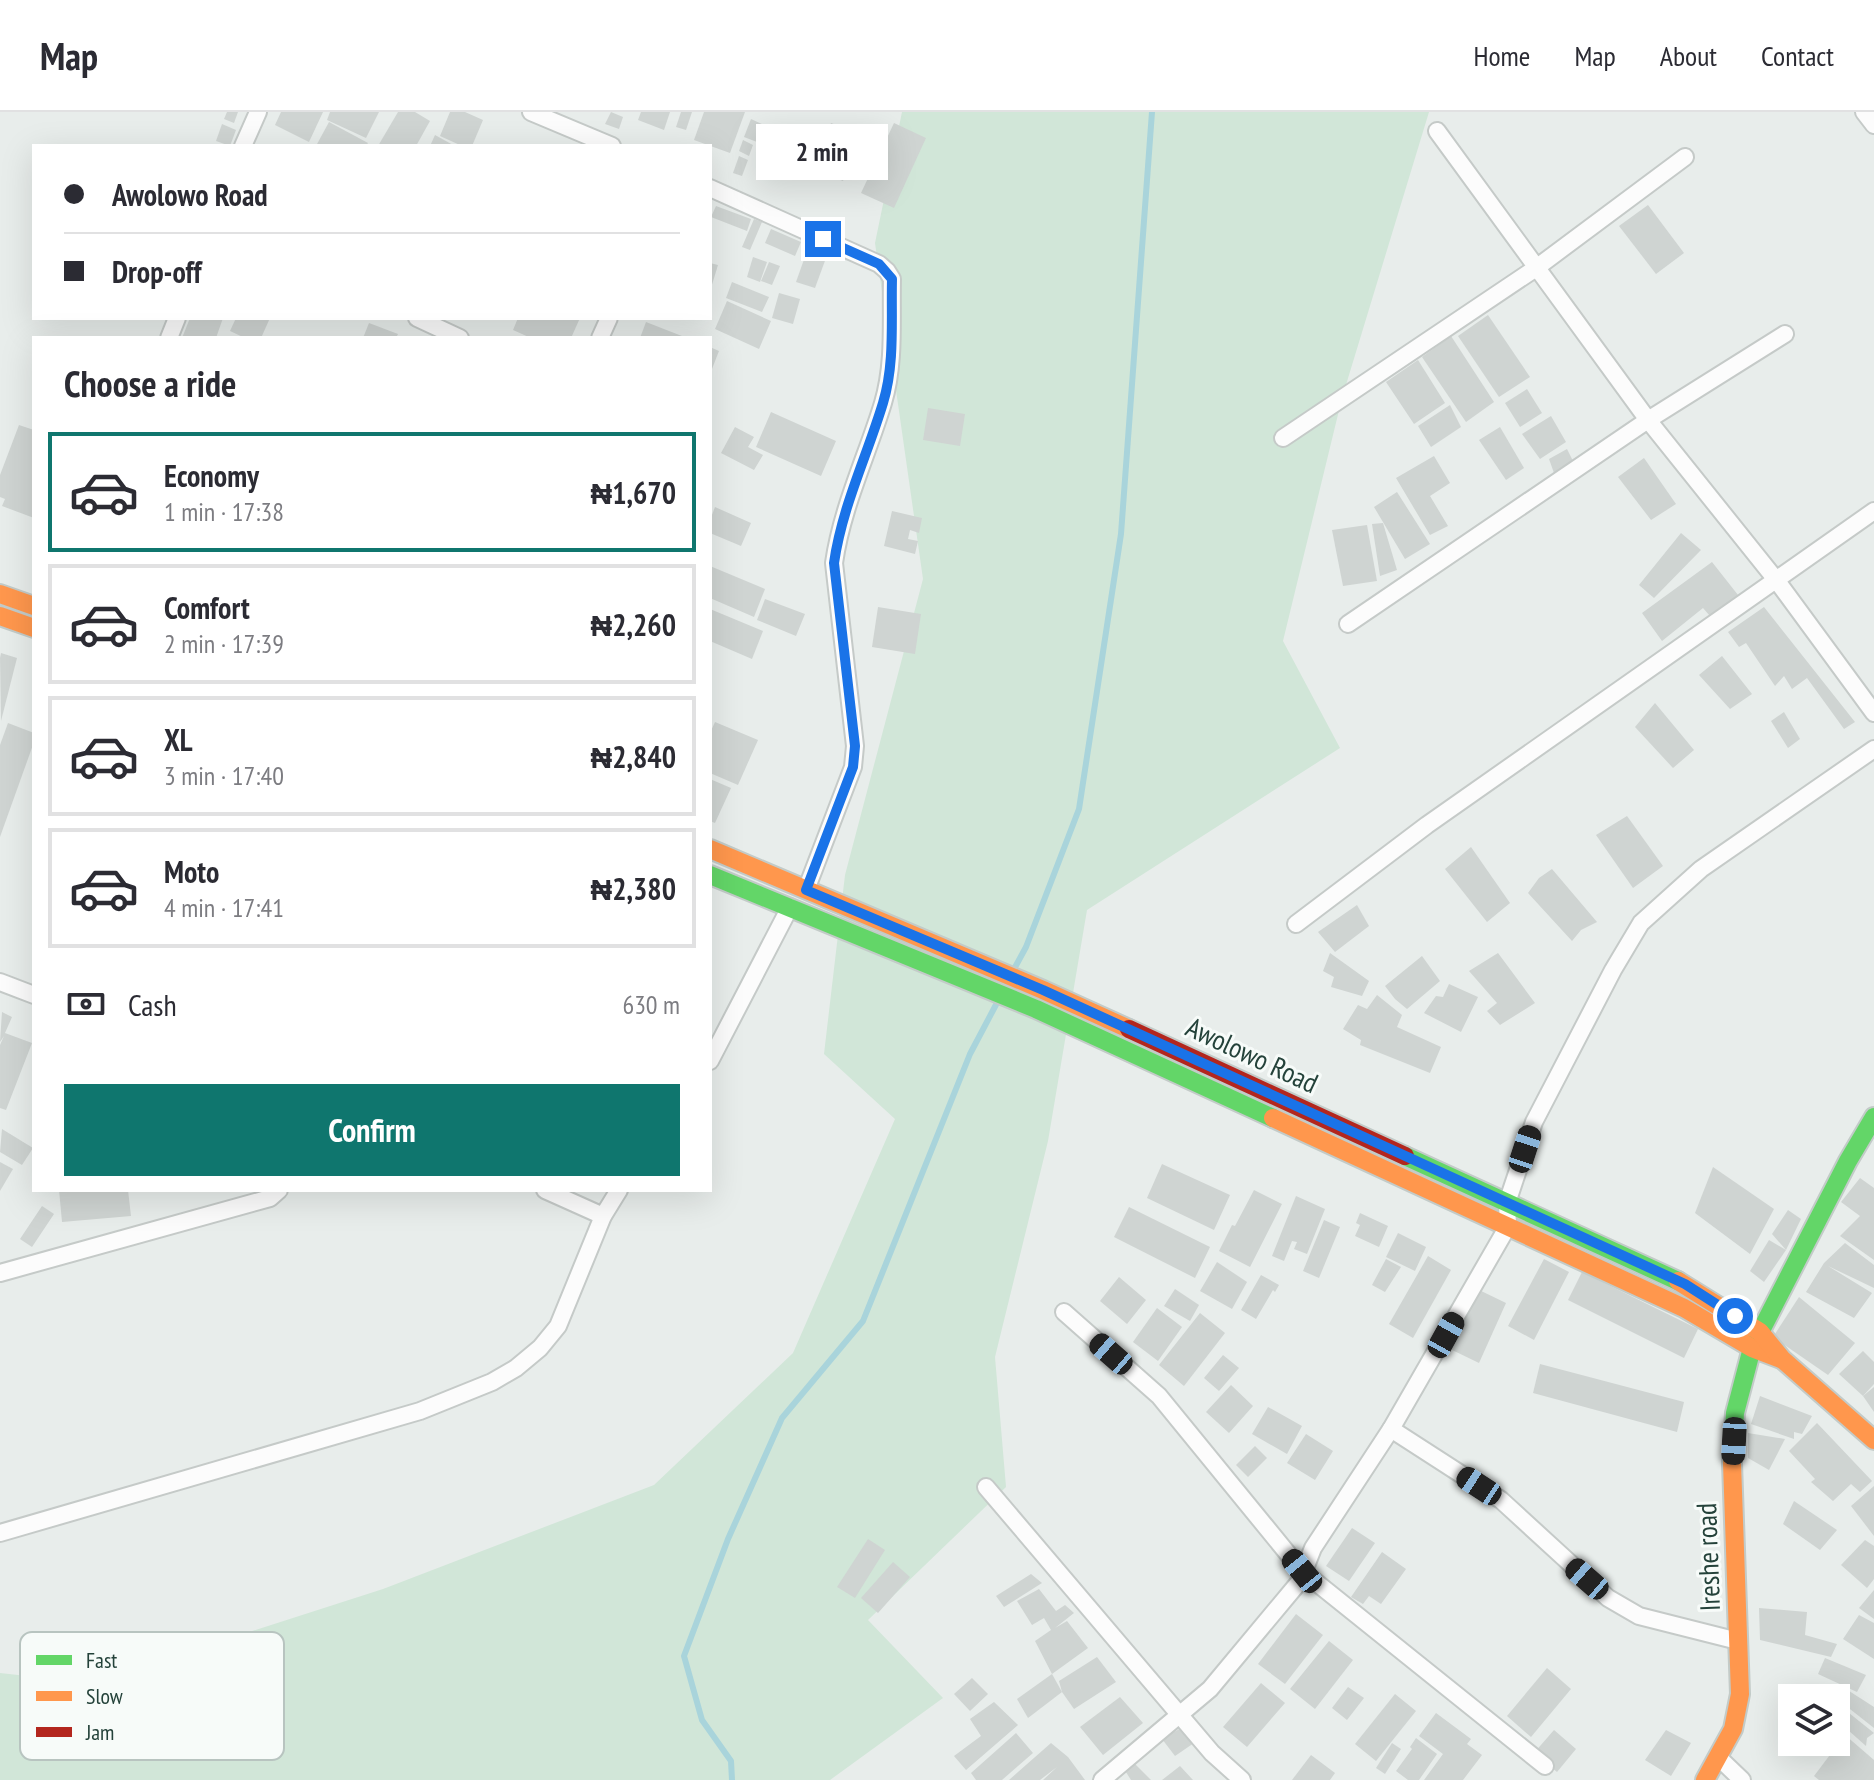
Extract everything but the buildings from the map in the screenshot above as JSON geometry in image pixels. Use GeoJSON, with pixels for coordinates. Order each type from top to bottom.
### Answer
{"type":"FeatureCollection","features":[{"type":"Feature","properties":{"kind":"main road"},"geometry":{"type":"LineString","coordinates":[[0,594],[32,605]]}},
{"type":"Feature","properties":{"kind":"main road"},"geometry":{"type":"LineString","coordinates":[[0,616],[32,627]]}},
{"type":"Feature","properties":{"kind":"main road","name":"Awolowo Road"},"geometry":{"type":"LineString","coordinates":[[712,850],[1043,990],[1685,1284],[1756,1340]]}},
{"type":"Feature","properties":{"kind":"main road","name":"Awolowo Road"},"geometry":{"type":"LineString","coordinates":[[712,876],[1036,1009],[1756,1340]]}},
{"type":"Feature","properties":{"kind":"main road","name":"Ireshe road"},"geometry":{"type":"LineString","coordinates":[[1705,1780],[1733,1729],[1740,1694],[1732,1468],[1735,1413],[1756,1340],[1848,1161],[1874,1117]]}},
{"type":"Feature","properties":{"kind":"main road"},"geometry":{"type":"LineString","coordinates":[[1756,1340],[1874,1440]]}},
{"type":"Feature","properties":{"kind":"street"},"geometry":{"type":"LineString","coordinates":[[244,144],[258,112]]}},
{"type":"Feature","properties":{"kind":"street"},"geometry":{"type":"LineString","coordinates":[[531,112],[607,144]]}},
{"type":"Feature","properties":{"kind":"street"},"geometry":{"type":"LineString","coordinates":[[1864,112],[1874,125]]}},
{"type":"Feature","properties":{"kind":"street"},"geometry":{"type":"LineString","coordinates":[[1437,131],[1648,420],[1777,581],[1874,713]]}},
{"type":"Feature","properties":{"kind":"street"},"geometry":{"type":"LineString","coordinates":[[1283,438],[1536,268],[1685,157]]}},
{"type":"Feature","properties":{"kind":"street"},"geometry":{"type":"LineString","coordinates":[[712,189],[879,264],[892,279],[889,375],[884,401],[838,534],[834,563],[855,746],[853,767],[806,890]]}},
{"type":"Feature","properties":{"kind":"street"},"geometry":{"type":"LineString","coordinates":[[421,320],[456,336]]}},
{"type":"Feature","properties":{"kind":"street"},"geometry":{"type":"LineString","coordinates":[[1348,624],[1648,420],[1785,334]]}},
{"type":"Feature","properties":{"kind":"street"},"geometry":{"type":"LineString","coordinates":[[1296,924],[1427,825],[1874,511]]}},
{"type":"Feature","properties":{"kind":"street"},"geometry":{"type":"LineString","coordinates":[[1102,1780],[1210,1689],[1300,1581],[1302,1571],[1328,1523],[1391,1429],[1508,1226],[1507,1203],[1534,1122],[1613,970],[1641,923],[1701,869],[1874,749]]}},
{"type":"Feature","properties":{"kind":"street"},"geometry":{"type":"LineString","coordinates":[[712,1057],[790,907]]}},
{"type":"Feature","properties":{"kind":"street"},"geometry":{"type":"LineString","coordinates":[[0,982],[32,994]]}},
{"type":"Feature","properties":{"kind":"street"},"geometry":{"type":"LineString","coordinates":[[3,1270],[270,1198],[277,1192]]}},
{"type":"Feature","properties":{"kind":"street"},"geometry":{"type":"LineString","coordinates":[[549,1192],[603,1216]]}},
{"type":"Feature","properties":{"kind":"street"},"geometry":{"type":"LineString","coordinates":[[0,1533],[420,1411],[492,1382],[516,1368],[540,1348],[558,1326],[603,1216],[618,1192]]}},
{"type":"Feature","properties":{"kind":"street"},"geometry":{"type":"LineString","coordinates":[[1064,1312],[1159,1396],[1302,1571],[1545,1766]]}},
{"type":"Feature","properties":{"kind":"street"},"geometry":{"type":"LineString","coordinates":[[1391,1429],[1501,1500],[1608,1598],[1639,1616],[1738,1641]]}},
{"type":"Feature","properties":{"kind":"street"},"geometry":{"type":"LineString","coordinates":[[986,1487],[1212,1753],[1242,1780]]}},
{"type":"Feature","properties":{"kind":"street"},"geometry":{"type":"LineString","coordinates":[[1719,1758],[1742,1780]]}},
{"type":"Feature","properties":{"kind":"green space"},"geometry":{"type":"Polygon","coordinates":[[[902,112],[1429,112],[1342,398],[1283,641],[1340,748],[1087,910],[1048,1141],[995,1357],[1006,1487],[868,1620],[943,1698],[830,1780],[0,1780],[0,1673],[20,1675],[20,1760],[284,1760],[284,1632],[249,1632],[383,1589],[654,1485],[793,1353],[895,1119],[824,1054],[845,875],[923,579],[875,243],[902,112]]]}},
{"type":"Feature","properties":{"kind":"waterway"},"geometry":{"type":"LineString","coordinates":[[1013,971],[1026,947],[1079,809],[1121,534],[1152,112]]}},
{"type":"Feature","properties":{"kind":"waterway"},"geometry":{"type":"LineString","coordinates":[[732,1780],[731,1761],[702,1720],[684,1656],[728,1539],[782,1418],[863,1321],[970,1054],[999,999]]}},
{"type":"Feature","properties":{"kind":"traffic: fast"},"geometry":{"type":"LineString","coordinates":[[712,876],[1036,1009],[1273,1118]]}},
{"type":"Feature","properties":{"kind":"traffic: fast"},"geometry":{"type":"LineString","coordinates":[[1732,1463],[1735,1413],[1752,1348],[1848,1161],[1874,1117]]}},
{"type":"Feature","properties":{"kind":"traffic: fast"},"geometry":{"type":"LineString","coordinates":[[1405,1156],[1678,1281]]}},
{"type":"Feature","properties":{"kind":"traffic: slow"},"geometry":{"type":"LineString","coordinates":[[0,594],[32,605]]}},
{"type":"Feature","properties":{"kind":"traffic: slow"},"geometry":{"type":"LineString","coordinates":[[0,616],[32,627]]}},
{"type":"Feature","properties":{"kind":"traffic: slow"},"geometry":{"type":"LineString","coordinates":[[712,850],[1129,1029]]}},
{"type":"Feature","properties":{"kind":"traffic: slow"},"geometry":{"type":"LineString","coordinates":[[1273,1118],[1684,1308],[1752,1348],[1781,1359]]}},
{"type":"Feature","properties":{"kind":"traffic: slow"},"geometry":{"type":"LineString","coordinates":[[1678,1281],[1760,1332],[1782,1359],[1874,1440]]}},
{"type":"Feature","properties":{"kind":"traffic: slow"},"geometry":{"type":"LineString","coordinates":[[1705,1780],[1733,1729],[1740,1694],[1732,1463]]}},
{"type":"Feature","properties":{"kind":"traffic: jam"},"geometry":{"type":"LineString","coordinates":[[1129,1029],[1405,1156]]}},
{"type":"Feature","properties":{"kind":"route"},"geometry":{"type":"LineString","coordinates":[[823,239],[879,264],[892,279],[889,375],[884,401],[838,534],[834,563],[855,746],[853,767],[806,890],[1043,990],[1685,1284],[1735,1316]]}}]}
